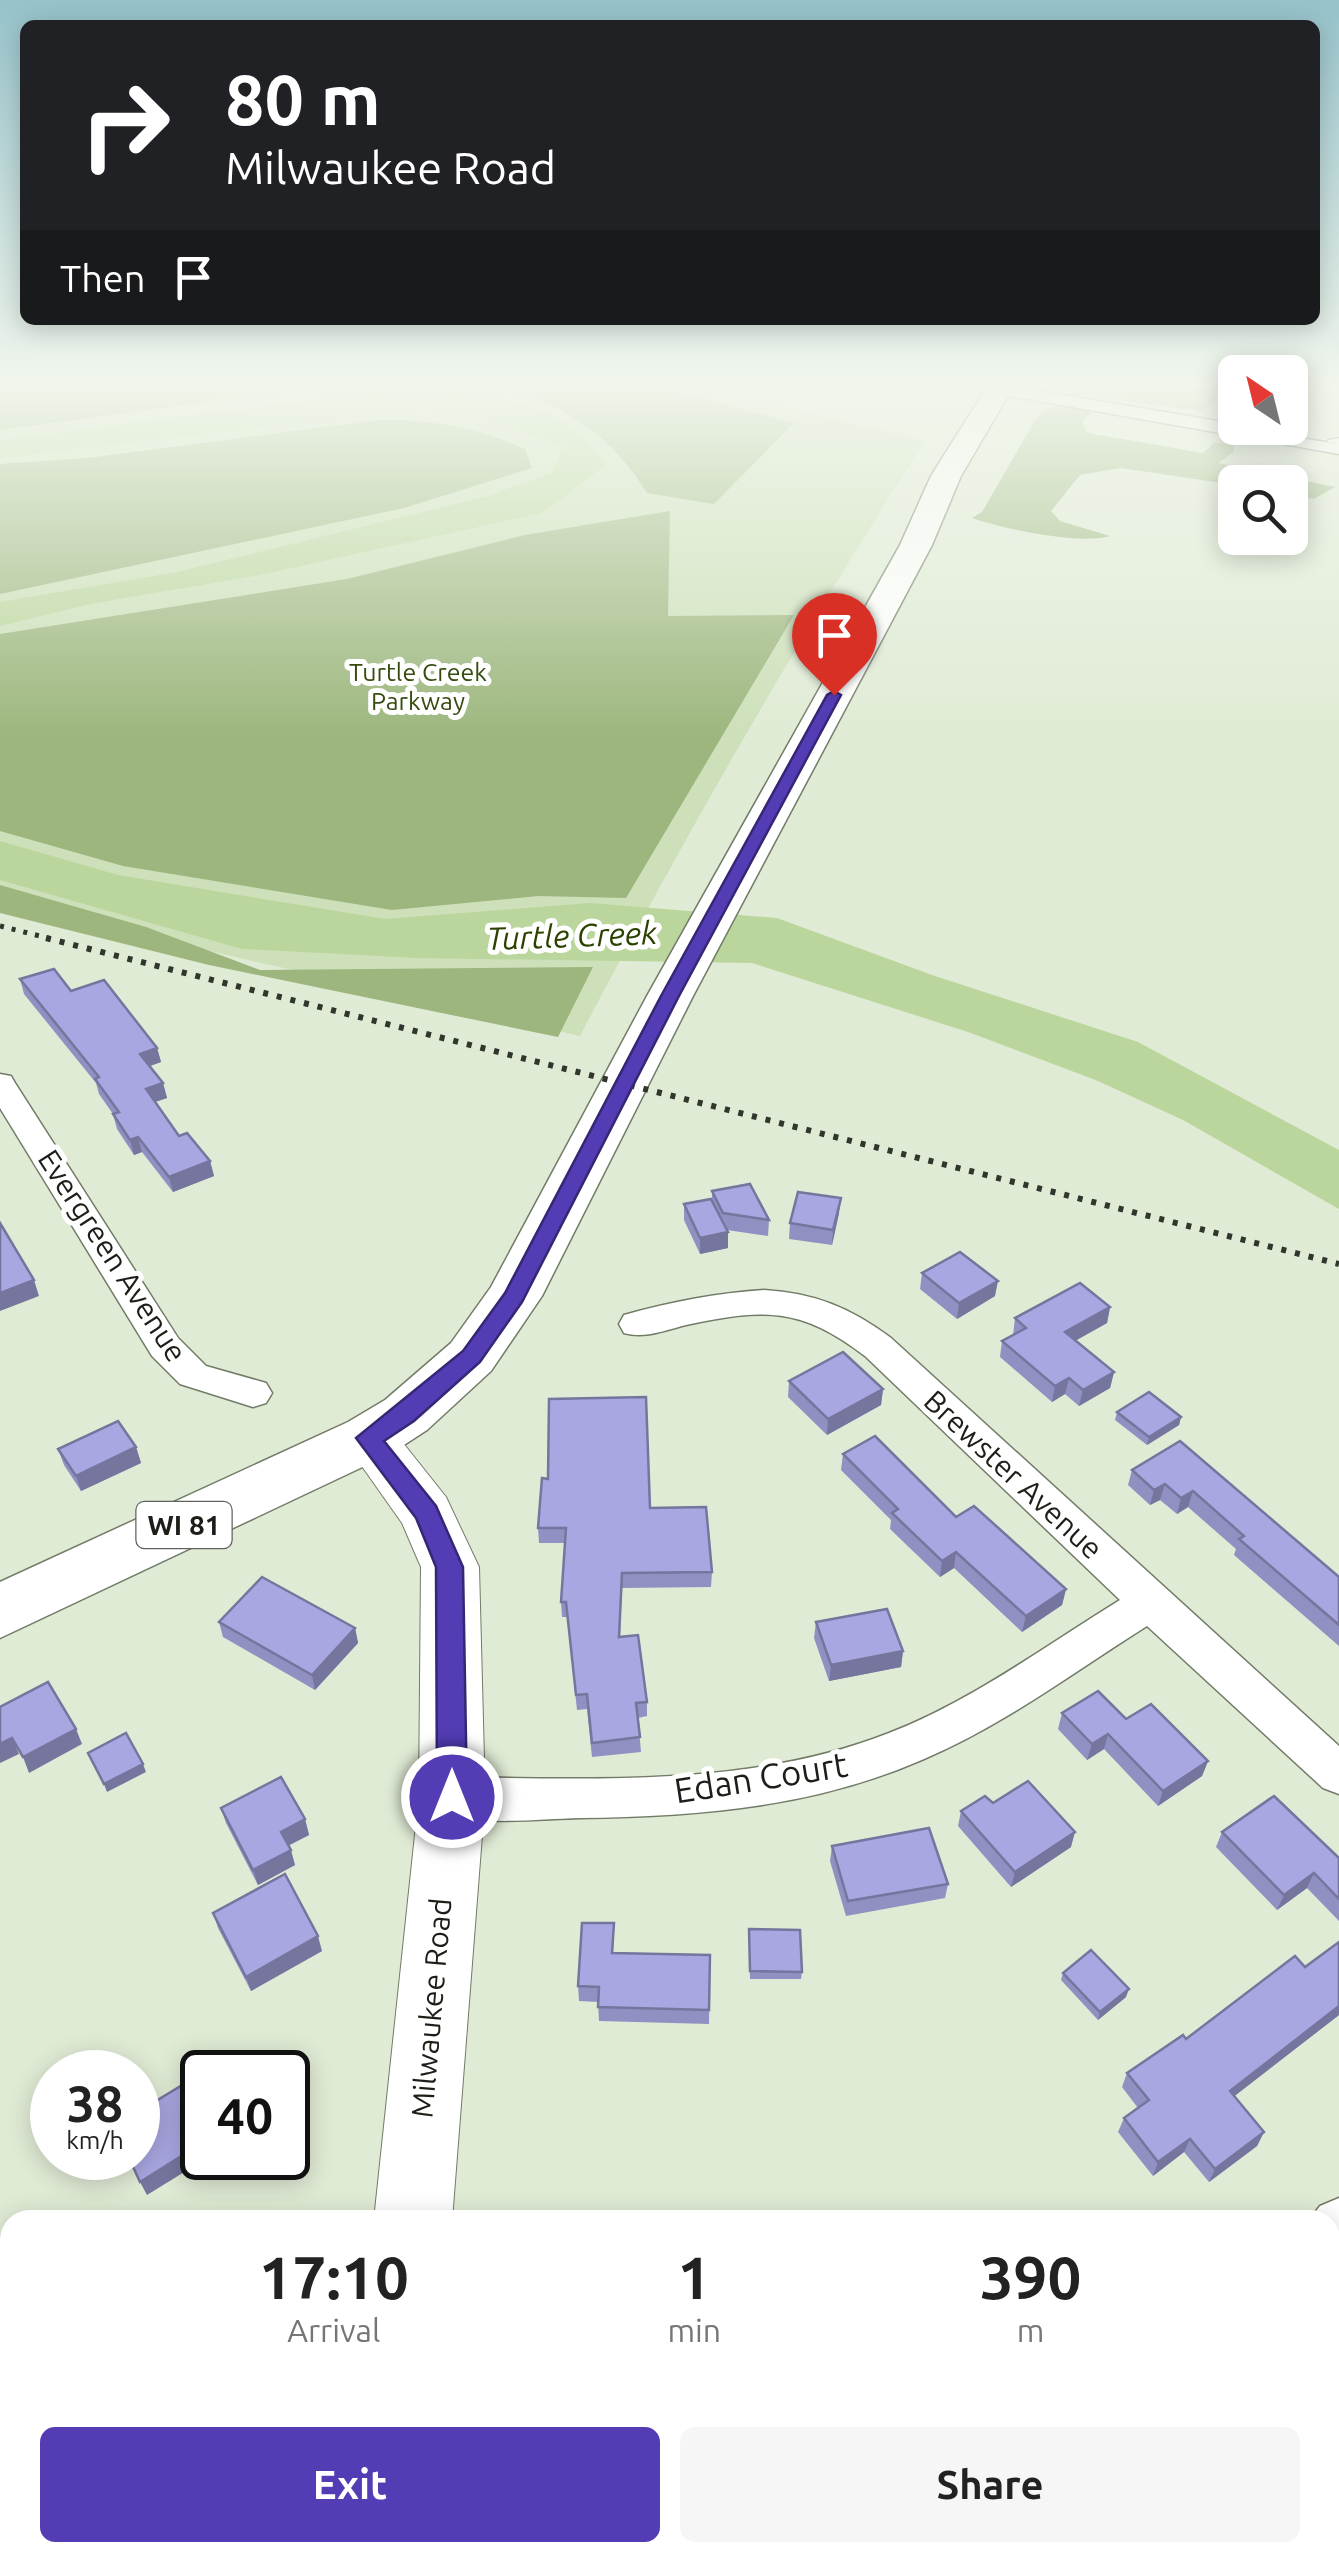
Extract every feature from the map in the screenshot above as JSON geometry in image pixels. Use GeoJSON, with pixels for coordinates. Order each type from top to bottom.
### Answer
{"type":"FeatureCollection","features":[{"type":"Feature","properties":{"kind":"main road","name":"WI 81"},"geometry":{"type":"LineString","coordinates":[[0,1611],[369,1438],[435,1391],[472,1356],[495,1327],[916,545],[935,502]]}},
{"type":"Feature","properties":{"kind":"main road","name":"WI 81"},"geometry":{"type":"LineString","coordinates":[[916,545],[954,502]]}},
{"type":"Feature","properties":{"kind":"street","name":"Evergreen Avenue"},"geometry":{"type":"LineString","coordinates":[[0,1083],[165,1348],[192,1375],[253,1393]]}},
{"type":"Feature","properties":{"kind":"street","name":"Brewster Avenue"},"geometry":{"type":"LineString","coordinates":[[637,1324],[728,1304],[788,1302],[840,1319],[878,1347],[1339,1774]]}},
{"type":"Feature","properties":{"kind":"street","name":"Milwaukee Road"},"geometry":{"type":"LineString","coordinates":[[369,1438],[426,1513],[450,1567],[452,1797],[414,2210]]}},
{"type":"Feature","properties":{"kind":"street","name":"Edan Court"},"geometry":{"type":"LineString","coordinates":[[452,1797],[586,1799],[736,1788],[813,1776],[909,1746],[1150,1603]]}},
{"type":"Feature","properties":{"kind":"green space","name":"Turtle Creek Parkway"},"geometry":{"type":"Polygon","coordinates":[[[0,502],[887,502],[746,735],[580,1036],[0,903],[0,502]]]}},
{"type":"Feature","properties":{"kind":"green space"},"geometry":{"type":"Polygon","coordinates":[[[0,502],[425,502],[404,508],[0,594],[0,502]]]}},
{"type":"Feature","properties":{"kind":"green space"},"geometry":{"type":"Polygon","coordinates":[[[988,502],[1059,502],[1051,511],[1060,521],[1110,536],[1062,537],[972,518],[988,502]]]}},
{"type":"Feature","properties":{"kind":"green space"},"geometry":{"type":"Polygon","coordinates":[[[670,511],[668,616],[794,615],[626,898],[538,896],[392,910],[123,866],[0,831],[0,634],[347,579],[525,535],[670,511]]]}},
{"type":"Feature","properties":{"kind":"green space"},"geometry":{"type":"Polygon","coordinates":[[[0,885],[146,927],[260,970],[593,967],[558,1037],[209,965],[0,913],[0,885]]]}},
{"type":"Feature","properties":{"kind":"water"},"geometry":{"type":"Polygon","coordinates":[[[465,502],[557,502],[542,513],[260,575],[90,604],[0,626],[0,602],[177,572],[465,502]]]}},
{"type":"Feature","properties":{"kind":"water","name":"Turtle Creek"},"geometry":{"type":"Polygon","coordinates":[[[0,841],[118,875],[385,919],[590,903],[777,918],[932,975],[1138,1042],[1339,1150],[1339,1209],[1183,1120],[1098,1081],[968,1032],[752,963],[417,958],[242,949],[0,880],[0,841]]]}},
{"type":"Feature","properties":{"kind":"building"},"geometry":{"type":"Polygon","coordinates":[[[54,969],[71,991],[104,980],[157,1048],[140,1054],[163,1083],[146,1089],[179,1136],[187,1133],[210,1161],[169,1177],[138,1137],[130,1140],[113,1114],[119,1112],[95,1079],[99,1077],[20,979],[54,969]]]}},
{"type":"Feature","properties":{"kind":"building"},"geometry":{"type":"Polygon","coordinates":[[[750,1184],[769,1220],[723,1213],[712,1191],[750,1184]]]}},
{"type":"Feature","properties":{"kind":"building"},"geometry":{"type":"Polygon","coordinates":[[[798,1192],[841,1198],[833,1230],[790,1223],[798,1192]]]}},
{"type":"Feature","properties":{"kind":"building"},"geometry":{"type":"Polygon","coordinates":[[[711,1199],[728,1232],[700,1238],[684,1204],[711,1199]]]}},
{"type":"Feature","properties":{"kind":"building"},"geometry":{"type":"Polygon","coordinates":[[[0,1223],[34,1280],[0,1293],[0,1223]]]}},
{"type":"Feature","properties":{"kind":"building"},"geometry":{"type":"Polygon","coordinates":[[[960,1252],[998,1281],[959,1303],[922,1273],[960,1252]]]}},
{"type":"Feature","properties":{"kind":"building"},"geometry":{"type":"Polygon","coordinates":[[[1080,1283],[1110,1307],[1065,1332],[1114,1372],[1083,1390],[1069,1378],[1055,1386],[1002,1341],[1026,1328],[1015,1318],[1080,1283]]]}},
{"type":"Feature","properties":{"kind":"building"},"geometry":{"type":"Polygon","coordinates":[[[843,1352],[883,1389],[828,1419],[789,1381],[843,1352]]]}},
{"type":"Feature","properties":{"kind":"building"},"geometry":{"type":"Polygon","coordinates":[[[1149,1392],[1181,1417],[1149,1437],[1117,1412],[1149,1392]]]}},
{"type":"Feature","properties":{"kind":"building"},"geometry":{"type":"Polygon","coordinates":[[[646,1397],[650,1508],[706,1507],[712,1572],[622,1573],[619,1637],[638,1635],[647,1702],[636,1703],[640,1737],[592,1743],[587,1694],[576,1695],[566,1602],[561,1602],[566,1528],[538,1528],[542,1478],[548,1479],[549,1399],[646,1397]]]}},
{"type":"Feature","properties":{"kind":"building"},"geometry":{"type":"Polygon","coordinates":[[[118,1421],[136,1447],[76,1476],[58,1449],[118,1421]]]}},
{"type":"Feature","properties":{"kind":"building"},"geometry":{"type":"Polygon","coordinates":[[[875,1436],[956,1517],[974,1506],[1066,1589],[1026,1616],[956,1552],[942,1561],[892,1513],[898,1509],[843,1454],[875,1436]]]}},
{"type":"Feature","properties":{"kind":"building"},"geometry":{"type":"Polygon","coordinates":[[[1180,1441],[1339,1577],[1339,1625],[1239,1539],[1244,1536],[1193,1491],[1181,1498],[1165,1484],[1154,1490],[1132,1470],[1180,1441]]]}},
{"type":"Feature","properties":{"kind":"building"},"geometry":{"type":"Polygon","coordinates":[[[262,1577],[355,1628],[312,1675],[219,1622],[262,1577]]]}},
{"type":"Feature","properties":{"kind":"building"},"geometry":{"type":"Polygon","coordinates":[[[887,1609],[903,1651],[831,1665],[816,1622],[887,1609]]]}},
{"type":"Feature","properties":{"kind":"building"},"geometry":{"type":"Polygon","coordinates":[[[48,1682],[76,1729],[23,1757],[12,1738],[0,1744],[0,1707],[48,1682]]]}},
{"type":"Feature","properties":{"kind":"building"},"geometry":{"type":"Polygon","coordinates":[[[1098,1691],[1126,1719],[1151,1704],[1208,1761],[1163,1791],[1108,1734],[1092,1744],[1062,1713],[1098,1691]]]}},
{"type":"Feature","properties":{"kind":"building"},"geometry":{"type":"Polygon","coordinates":[[[126,1733],[143,1764],[104,1784],[88,1753],[126,1733]]]}},
{"type":"Feature","properties":{"kind":"building"},"geometry":{"type":"Polygon","coordinates":[[[281,1777],[305,1819],[281,1832],[291,1850],[253,1870],[221,1808],[281,1777]]]}},
{"type":"Feature","properties":{"kind":"building"},"geometry":{"type":"Polygon","coordinates":[[[1028,1781],[1075,1832],[1015,1872],[961,1811],[985,1796],[993,1803],[1028,1781]]]}},
{"type":"Feature","properties":{"kind":"building"},"geometry":{"type":"Polygon","coordinates":[[[1274,1796],[1339,1858],[1339,1899],[1314,1873],[1284,1895],[1222,1832],[1274,1796]]]}},
{"type":"Feature","properties":{"kind":"building"},"geometry":{"type":"Polygon","coordinates":[[[929,1828],[948,1884],[848,1901],[832,1846],[929,1828]]]}},
{"type":"Feature","properties":{"kind":"building"},"geometry":{"type":"Polygon","coordinates":[[[285,1874],[318,1936],[246,1977],[213,1913],[285,1874]]]}},
{"type":"Feature","properties":{"kind":"building"},"geometry":{"type":"Polygon","coordinates":[[[582,1923],[614,1923],[612,1953],[710,1955],[709,2010],[598,2007],[599,1987],[578,1986],[582,1923]]]}},
{"type":"Feature","properties":{"kind":"building"},"geometry":{"type":"Polygon","coordinates":[[[749,1929],[800,1930],[802,1972],[750,1971],[749,1929]]]}},
{"type":"Feature","properties":{"kind":"building"},"geometry":{"type":"Polygon","coordinates":[[[1339,1942],[1339,2006],[1230,2091],[1264,2132],[1215,2169],[1190,2139],[1158,2162],[1124,2118],[1149,2100],[1127,2073],[1183,2035],[1186,2039],[1295,1956],[1305,1967],[1339,1942]]]}},
{"type":"Feature","properties":{"kind":"building"},"geometry":{"type":"Polygon","coordinates":[[[1091,1950],[1129,1989],[1100,2012],[1063,1973],[1091,1950]]]}},
{"type":"Feature","properties":{"kind":"building"},"geometry":{"type":"Polygon","coordinates":[[[180,2086],[180,2157],[160,2169],[160,2099],[180,2086]]]}},
{"type":"Feature","properties":{"kind":"railway"},"geometry":{"type":"LineString","coordinates":[[0,926],[56,940]]}},
{"type":"Feature","properties":{"kind":"railway"},"geometry":{"type":"LineString","coordinates":[[46,938],[1339,1264]]}},
{"type":"Feature","properties":{"kind":"route"},"geometry":{"type":"LineString","coordinates":[[452,1797],[450,1567],[426,1513],[369,1438],[435,1391],[472,1356],[495,1327],[834,695]]}}]}
